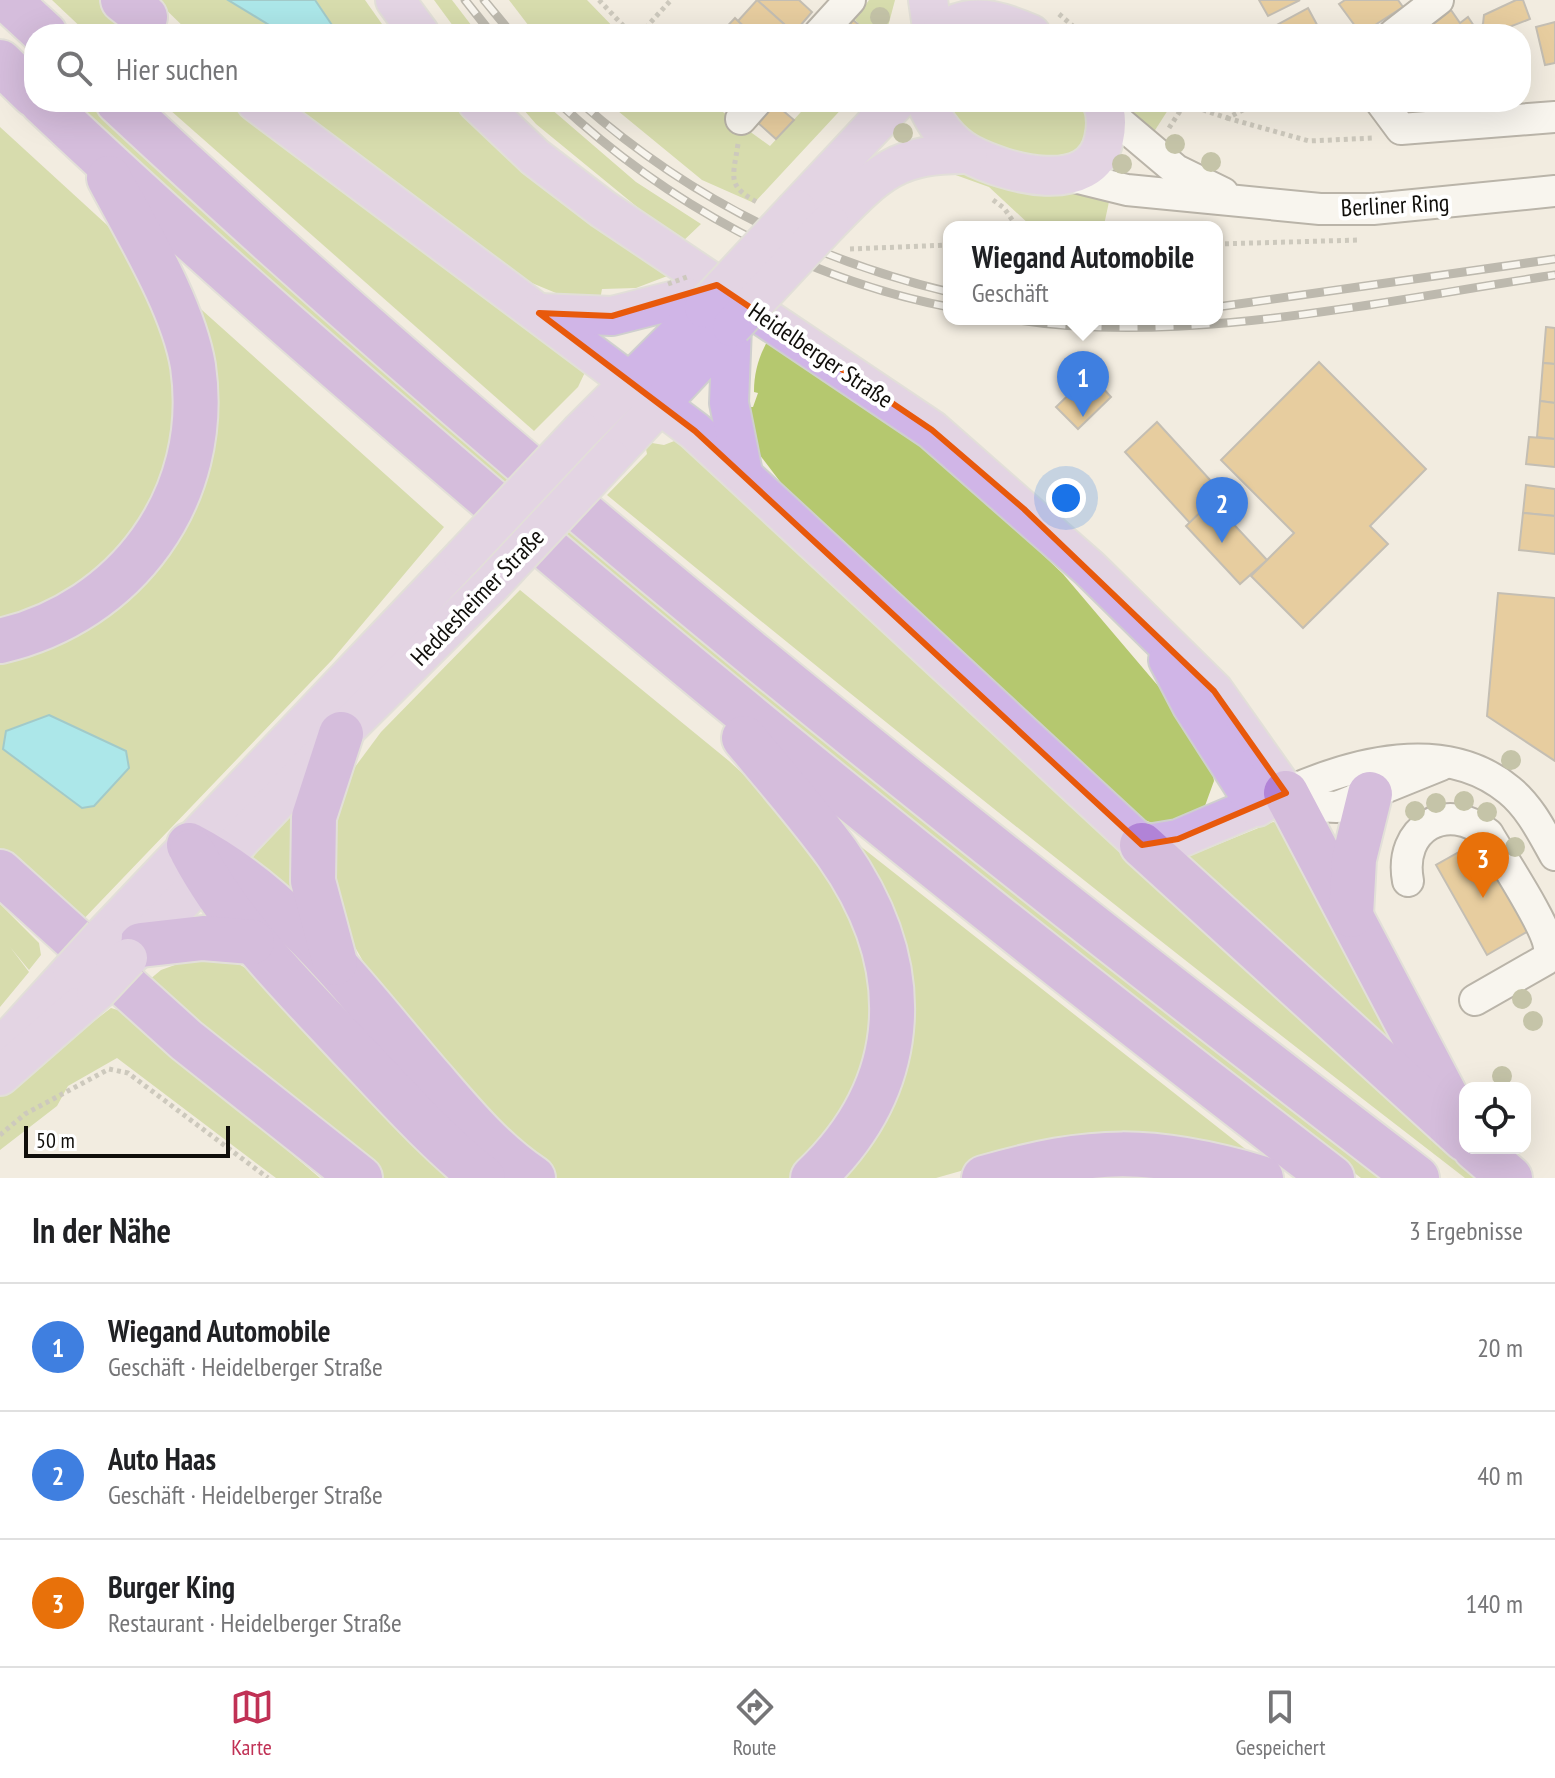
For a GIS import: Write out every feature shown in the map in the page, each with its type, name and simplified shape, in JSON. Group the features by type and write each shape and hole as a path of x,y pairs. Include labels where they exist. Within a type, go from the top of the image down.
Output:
{"highway":[{"path":"8,0 34,24"},
{"path":"0,62 24,85"},
{"path":"52,112 387,411 688,667 889,833 1332,1178"},
{"path":"129,112 421,373 737,641 1173,991 1417,1178"},
{"path":"0,641 39,632 90,604 130,571 158,532 180,488 193,440 196,400 192,363 166,289 97,155"},
{"path":"688,667 836,852 855,882 883,941 893,1024 885,1068 863,1120 848,1143 813,1178"},
{"path":"336,965 313,881 314,817 341,734"},
{"path":"1351,917 1354,859 1370,794"},
{"path":"1271,800 1351,917 1414,1043 1459,1121"},
{"path":"1142,845 1459,1134"},
{"path":"204,861 252,942 436,1138 483,1178"},
{"path":"204,861 254,884 336,965 487,1142 533,1178"},
{"path":"0,872 186,1040 360,1178"},
{"path":"124,946 203,938 252,942"},
{"path":"984,1178 1043,1162 1141,1152 1202,1161 1261,1178"},
{"path":"1482,1154 1510,1178"},
{"path":"1036,1178 1086,1156"}],"main road":[{"path":"395,0 413,24"},
{"path":"928,0 932,24"},
{"path":"958,24 1013,16"},
{"path":"269,112 632,383 743,473 1142,845 1178,839 1271,800"},
{"name":"Heidelberger Straße","path":"488,112 535,157 603,209 932,430 1150,626 1214,691 1271,800"},
{"name":"Heddesheimer Straße","path":"0,1049 124,946 204,861 463,557 581,431 812,216 889,112"},
{"path":"932,112 942,131 968,154 1014,171 1066,175 1083,168 1098,155 1106,134 1104,112"},
{"name":"Heddesheimer Straße","path":"204,861 341,734 492,584 661,406 708,311 730,280 812,216 889,168 928,155 968,154"},
{"path":"539,313 612,316 708,311 743,473"},
{"name":"Heddesheimer Straße","path":"0,1076 84,981"}],"street":[{"path":"828,24 850,0"},
{"path":"1407,24 1438,0"},
{"name":"Berliner Ring","path":"1110,112 1176,170 1235,198"},
{"path":"1388,112 1401,129 1555,117"},
{"name":"Berliner Ring","path":"1066,175 1127,190 1194,198 1235,198 1320,209 1373,209 1555,191"},
{"path":"1271,800 1324,776 1374,762 1404,760 1445,763 1486,775 1506,787 1531,814 1555,855"},
{"path":"1271,800 1337,807 1445,763"},
{"path":"1408,881 1409,847 1418,833 1445,819 1461,819 1476,824 1488,834 1549,944 1550,952 1545,960 1475,1000"}],"path":[{"path":"599,0 622,24"},
{"path":"649,24 671,0"},
{"path":"1013,16 1044,24"},
{"path":"1209,112 1309,141 1362,141 1401,129"},
{"path":"1227,118 1239,112"},
{"path":"862,249 943,245"},
{"path":"0,1135 25,1114 109,1069 128,1073 268,1178"}],"highlighted area":[{"path":"717,285 932,430 1024,509 1214,691 1286,793 1178,839 1142,845 695,431 539,313 612,316"}],"green space":[{"path":"52,0 104,0 133,24 77,24"},
{"path":"156,0 365,0 382,24 181,24"},
{"path":"434,0 452,0 470,24 452,24"},
{"path":"509,0 587,0 610,24 527,24"},
{"path":"869,0 895,0 889,24 859,24 855,20"},
{"path":"81,112 102,112 216,217 1388,1178 1361,1178 1108,983 702,656 208,228"},
{"path":"172,112 245,112 587,368 578,387 534,431"},
{"path":"294,112 460,112 556,193 670,275 636,288 602,289 600,300 556,293 515,276"},
{"path":"526,112 555,112 636,182 701,224 681,243 536,124"},
{"path":"619,112 723,112 770,146 801,112 839,112 754,203 702,180"},
{"path":"948,112 1086,112 1091,132 1073,158 1057,162 987,149"},
{"path":"1127,112 1167,112 1150,138"},
{"path":"0,127 107,225 144,272 180,377 171,469 110,572 0,631"},
{"path":"942,166 1110,197 1105,221 1026,221 989,187 950,173"},
{"path":"193,302 444,527 332,660 76,927 0,856 0,657 180,519"},
{"path":"771,335 954,470 1063,574 1159,687 1200,742 1211,764 1214,781 1202,814 1155,824 1137,817 794,500 753,446 743,407 753,407 758,393 754,392 756,369"},
{"path":"682,438 1459,1150 1459,1154 1489,1178 1465,1178 1356,1094 1033,840 607,495 647,454 646,449 652,443 664,445"},
{"path":"520,590 729,761 776,804 817,849 867,944 875,1050 818,1155 790,1178 556,1178 528,1160 368,970 347,933 334,889 334,825 355,767 381,732"},
{"path":"304,796 308,913 248,863"},
{"path":"1273,822 1283,824 1415,1075 1182,859"},
{"path":"836,827 1267,1166 1035,1150 936,1178 833,1178 892,1088"},
{"path":"0,904 39,943 41,955 29,970 10,947 29,972 0,1007"},
{"path":"197,957 234,961 255,974 461,1178 381,1178 143,985 161,970"},
{"path":"111,1008 124,1012 320,1178 276,1178 117,1058 68,1086 57,1106 0,1150 0,1093"}],"water":[{"path":"228,0 315,0 331,24 268,24"},
{"path":"49,715 126,751 129,768 94,806 82,808 3,749 6,731"}],"building":[{"path":"757,0 799,0 812,12 802,24 784,24"},
{"path":"757,0 784,24 741,24 738,21"},
{"path":"1259,0 1300,0 1268,16"},
{"path":"1345,0 1398,0 1403,7 1377,24 1354,24 1339,4"},
{"path":"1516,0 1523,0 1530,19 1517,24 1483,24 1484,15"},
{"path":"1308,8 1317,24 1278,24"},
{"path":"1451,10 1460,23 1468,17 1473,24 1433,24"},
{"path":"1555,22 1555,63 1545,65 1536,27"},
{"path":"766,112 785,112 794,120 776,139 757,122"},
{"path":"1546,327 1555,328 1555,364 1543,363"},
{"path":"1319,362 1426,469 1370,526 1388,544 1303,628 1251,576 1294,533 1221,460"},
{"path":"1543,363 1555,364 1555,403 1540,401"},
{"path":"1090,374 1111,397 1078,429 1056,407"},
{"path":"1540,401 1555,403 1555,439 1537,437"},
{"path":"1157,422 1222,493 1190,523 1125,452"},
{"path":"1529,437 1555,439 1555,467 1526,464"},
{"path":"1526,485 1555,489 1555,516 1523,513"},
{"path":"1212,501 1267,560 1240,584 1186,526"},
{"path":"1523,513 1555,516 1555,554 1519,550"},
{"path":"1498,593 1555,598 1555,761 1487,716"},
{"path":"1482,839 1532,929 1487,955 1436,865"}],"railway":[{"path":"465,0 484,24"},
{"path":"484,0 504,24"},
{"path":"569,112 644,173 739,232 842,277 943,306"},
{"path":"592,112 663,167 752,220 848,262 943,290"},
{"path":"1223,306 1555,259"},
{"path":"1223,323 1284,317 1555,275"},
{"path":"1068,325 1191,325"}],"place":[{"name":"Wiegand Automobile","path":"1083,417"},
{"name":"Auto Haas","path":"1222,543"},
{"name":"Burger King","path":"1483,898"}]}
